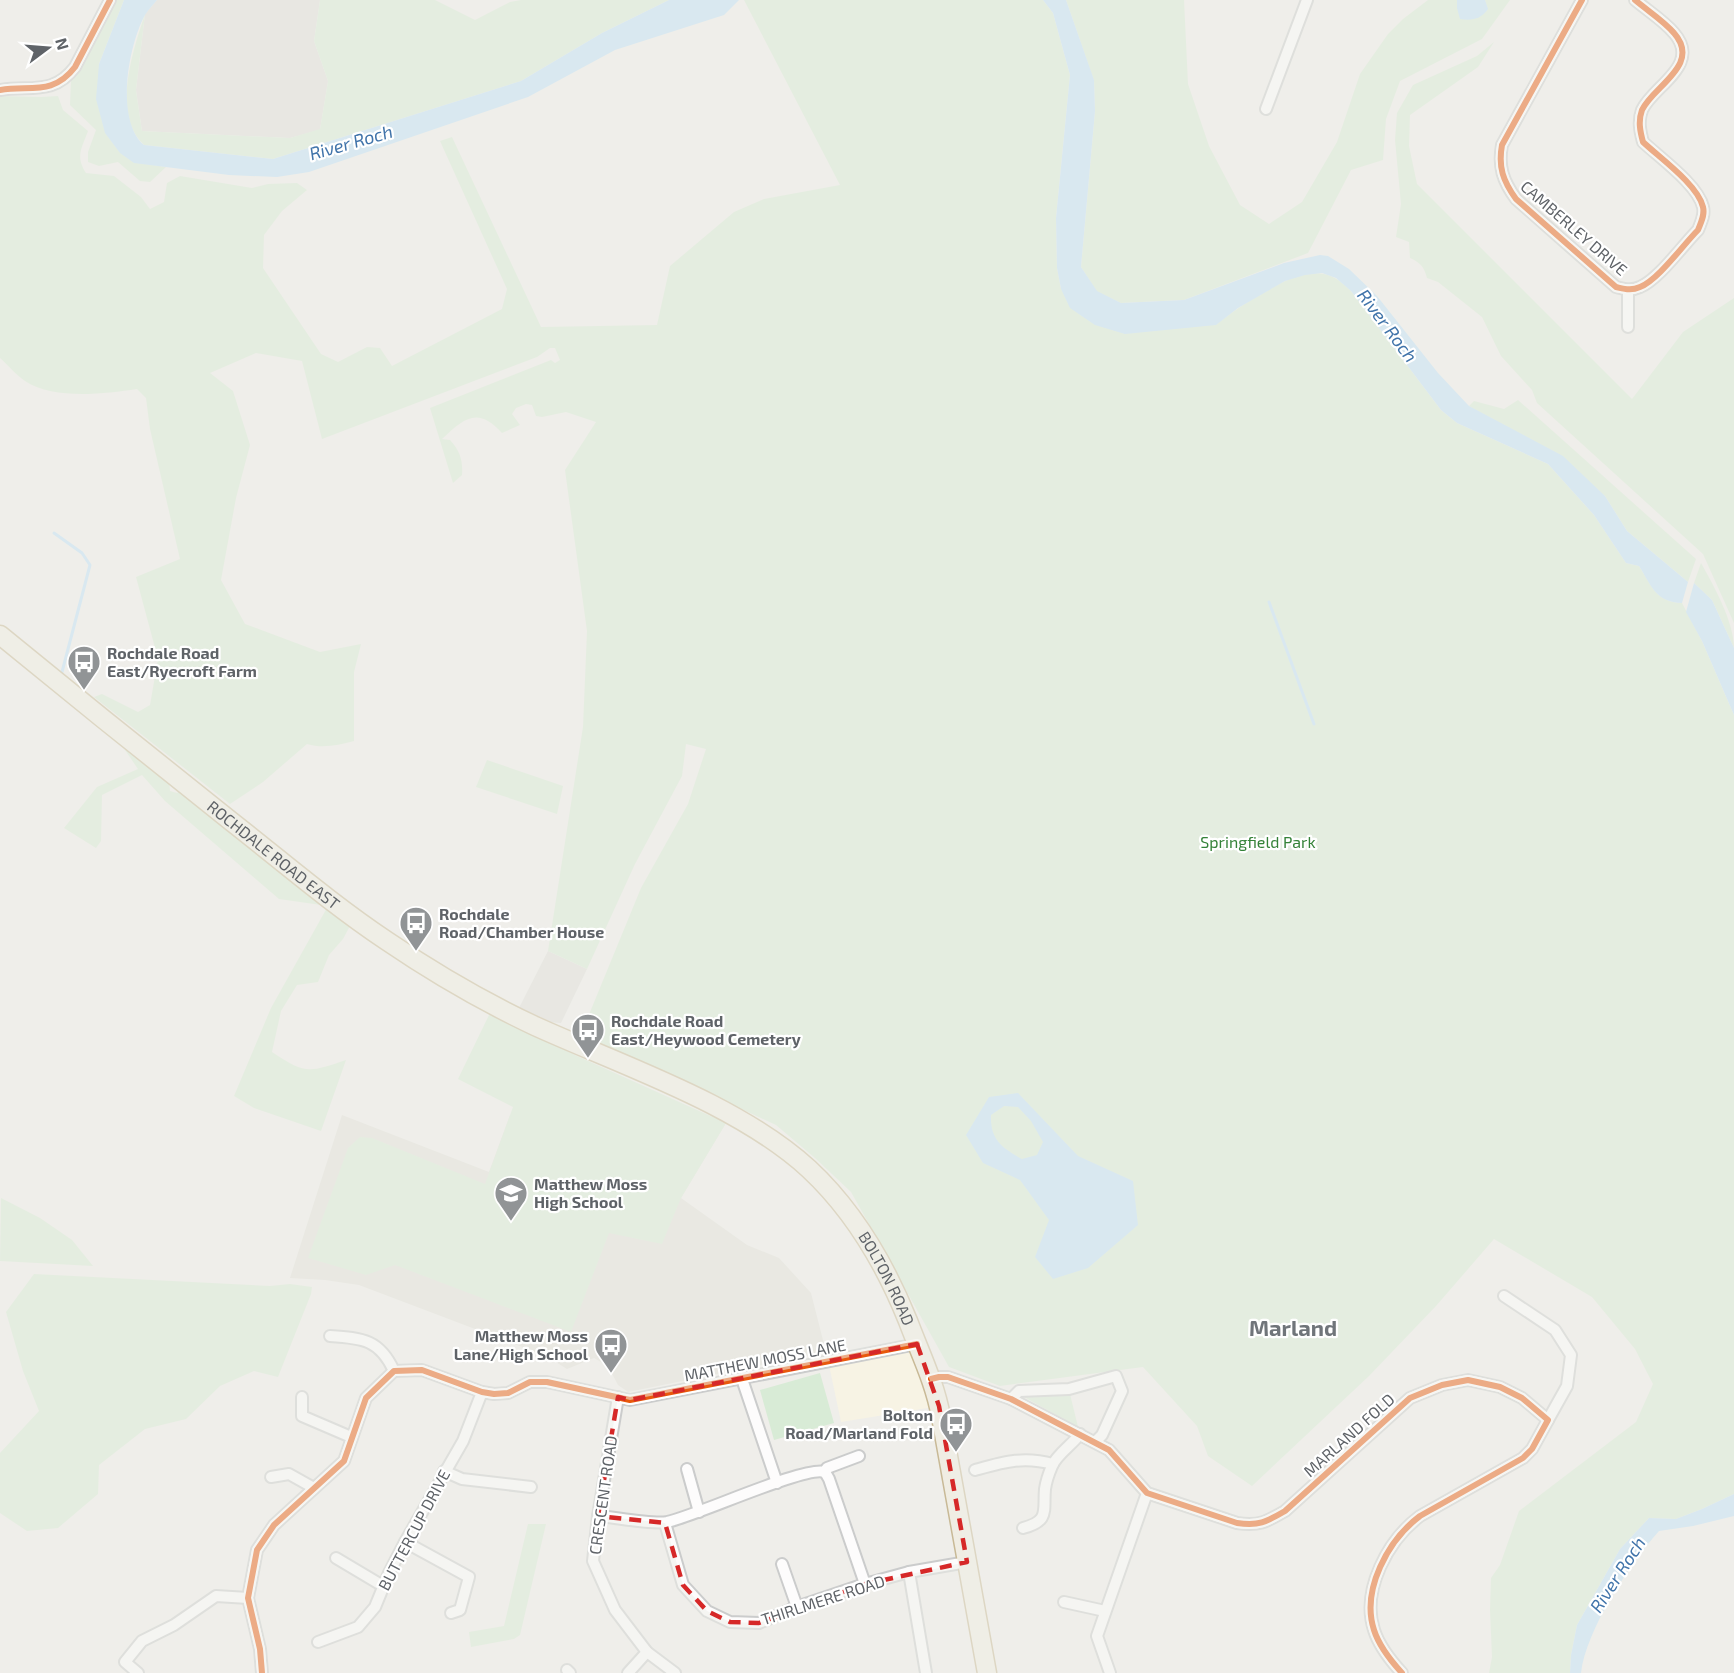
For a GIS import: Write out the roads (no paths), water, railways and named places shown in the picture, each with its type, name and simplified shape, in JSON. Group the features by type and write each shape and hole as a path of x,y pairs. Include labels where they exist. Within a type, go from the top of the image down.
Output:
{"highway":[{"name":"ROCHDALE ROAD EAST","path":"0,635 315,889 379,935 498,1008 569,1040"},
{"name":"BOLTON ROAD","path":"569,1040 659,1080 734,1117 777,1143 807,1167 859,1226 898,1298 931,1379 939,1407 987,1673"}],"street":[{"path":"0,90 47,87 67,76 75,67 110,0"},
{"path":"1266,109 1307,0"},
{"name":"CAMBERLEY DRIVE","path":"1582,0 1502,145 1501,172 1516,199 1616,287 1628,290 1650,282 1698,230 1704,210 1694,190 1643,142 1640,132 1643,108 1677,70 1682,53 1675,33 1635,0"},
{"path":"1628,290 1628,328"},
{"path":"1402,1673 1380,1643 1371,1620 1370,1607 1377,1575 1392,1547 1409,1524 1420,1516 1523,1458 1532,1449 1567,1386 1571,1355 1555,1330 1504,1296"},
{"path":"330,1336 350,1337 378,1346 388,1358 394,1371"},
{"name":"MATTHEW MOSS LANE","path":"482,1392 508,1393 530,1383 547,1382 630,1400 917,1344"},
{"path":"262,1673 260,1649 248,1598 257,1550 274,1525 344,1461 366,1398 394,1371 422,1370 482,1392"},
{"path":"1011,1399 1019,1391 1069,1389 1116,1376 1122,1391 1102,1436 1095,1442"},
{"path":"931,1379 948,1377 1011,1399 1080,1434 1109,1450 1147,1493 1096,1636 1110,1673"},
{"path":"742,1379 777,1483"},
{"name":"MARLAND FOLD","path":"1147,1493 1237,1523 1251,1525 1263,1523 1285,1510 1410,1398 1454,1382 1468,1380 1500,1387 1522,1398 1548,1420"},
{"name":"BUTTERCUP DRIVE","path":"318,1642 357,1627 375,1606 405,1542 463,1441 482,1392"},
{"path":"302,1397 302,1416 351,1437"},
{"name":"CRESCENT ROAD","path":"618,1397 598,1516 593,1561 615,1610 647,1652 675,1673"},
{"path":"1030,1528 1042,1518 1046,1507 1045,1488 1053,1464 1080,1434"},
{"path":"825,1472 827,1468 859,1456"},
{"path":"975,1470 1020,1459 1053,1464"},
{"path":"687,1469 699,1512"},
{"path":"444,1471 462,1479 531,1487"},
{"path":"598,1516 665,1523 777,1483 816,1471 825,1472"},
{"path":"825,1472 865,1584"},
{"path":"271,1477 289,1474 314,1488"},
{"name":"THIRLMERE ROAD","path":"665,1523 683,1585 707,1611 730,1622 759,1623 797,1607 865,1584 909,1572 967,1562"},
{"path":"405,1542 469,1577 460,1610 451,1612"},
{"path":"336,1558 383,1586"},
{"path":"782,1564 797,1607"},
{"path":"909,1572 926,1673"},
{"path":"138,1673 125,1662 142,1641 174,1625 216,1596 248,1598"},
{"path":"1064,1602 1105,1611"},
{"path":"628,1673 647,1652"}],"water":[{"name":"River Roch","path":"124,0 157,0 145,15 139,28 127,82 130,118 135,134 144,145 273,159 521,81 602,33 669,0 739,0 724,15 615,50 528,97 309,172 277,177 229,175 134,163 120,153 105,133 96,99 99,64"},
{"name":"River Roch","path":"1043,0 1066,0 1094,80 1095,111 1081,267 1097,291 1121,303 1184,300 1284,263 1320,255 1328,256 1349,269 1377,296 1438,373 1469,406 1563,456 1605,496 1627,531 1688,582 1682,603 1666,600 1660,596 1651,587 1639,566 1626,563 1594,515 1548,464 1457,423 1441,410 1351,291 1336,278 1322,273 1285,281 1238,308 1216,325 1125,334 1095,325 1070,308 1061,289 1057,268 1056,218 1070,75 1053,13"},
{"path":"1457,0 1485,0 1488,9 1476,18 1460,19"},
{"path":"1694,583 1712,600 1734,648 1734,715 1702,641 1686,612"},
{"path":"1018,1093 1078,1156 1133,1181 1138,1225 1088,1268 1053,1279 1035,1257 1049,1220 1020,1180 983,1163 966,1135 989,1097","holes":["1004,1106 1018,1107 1031,1121 1043,1142 1037,1155 1022,1159 1003,1147 995,1137 991,1124 991,1115"]},
{"name":"River Roch","path":"1734,1494 1734,1516 1659,1531 1635,1561 1600,1618 1591,1637 1581,1673 1570,1673 1577,1625 1620,1549 1649,1518 1676,1519"}],"waterway":[{"path":"54,533 82,553 90,565 62,672"},
{"path":"1269,602 1314,724"}],"place":[{"name":"Rochdale Road East/Ryecroft Farm","path":"84,691"},
{"name":"Rochdale Road/Chamber House","path":"416,952"},
{"name":"Rochdale Road East/Heywood Cemetery","path":"588,1059"},
{"name":"Matthew Moss High School","path":"511,1222"},
{"name":"Matthew Moss Lane/High School","path":"611,1374"},
{"name":"Bolton Road/Marland Fold","path":"956,1453"}],"district":[{"name":"Marland","path":"1293,1328"}],"park label":[{"name":"Springfield Park","path":"1258,842"}]}
